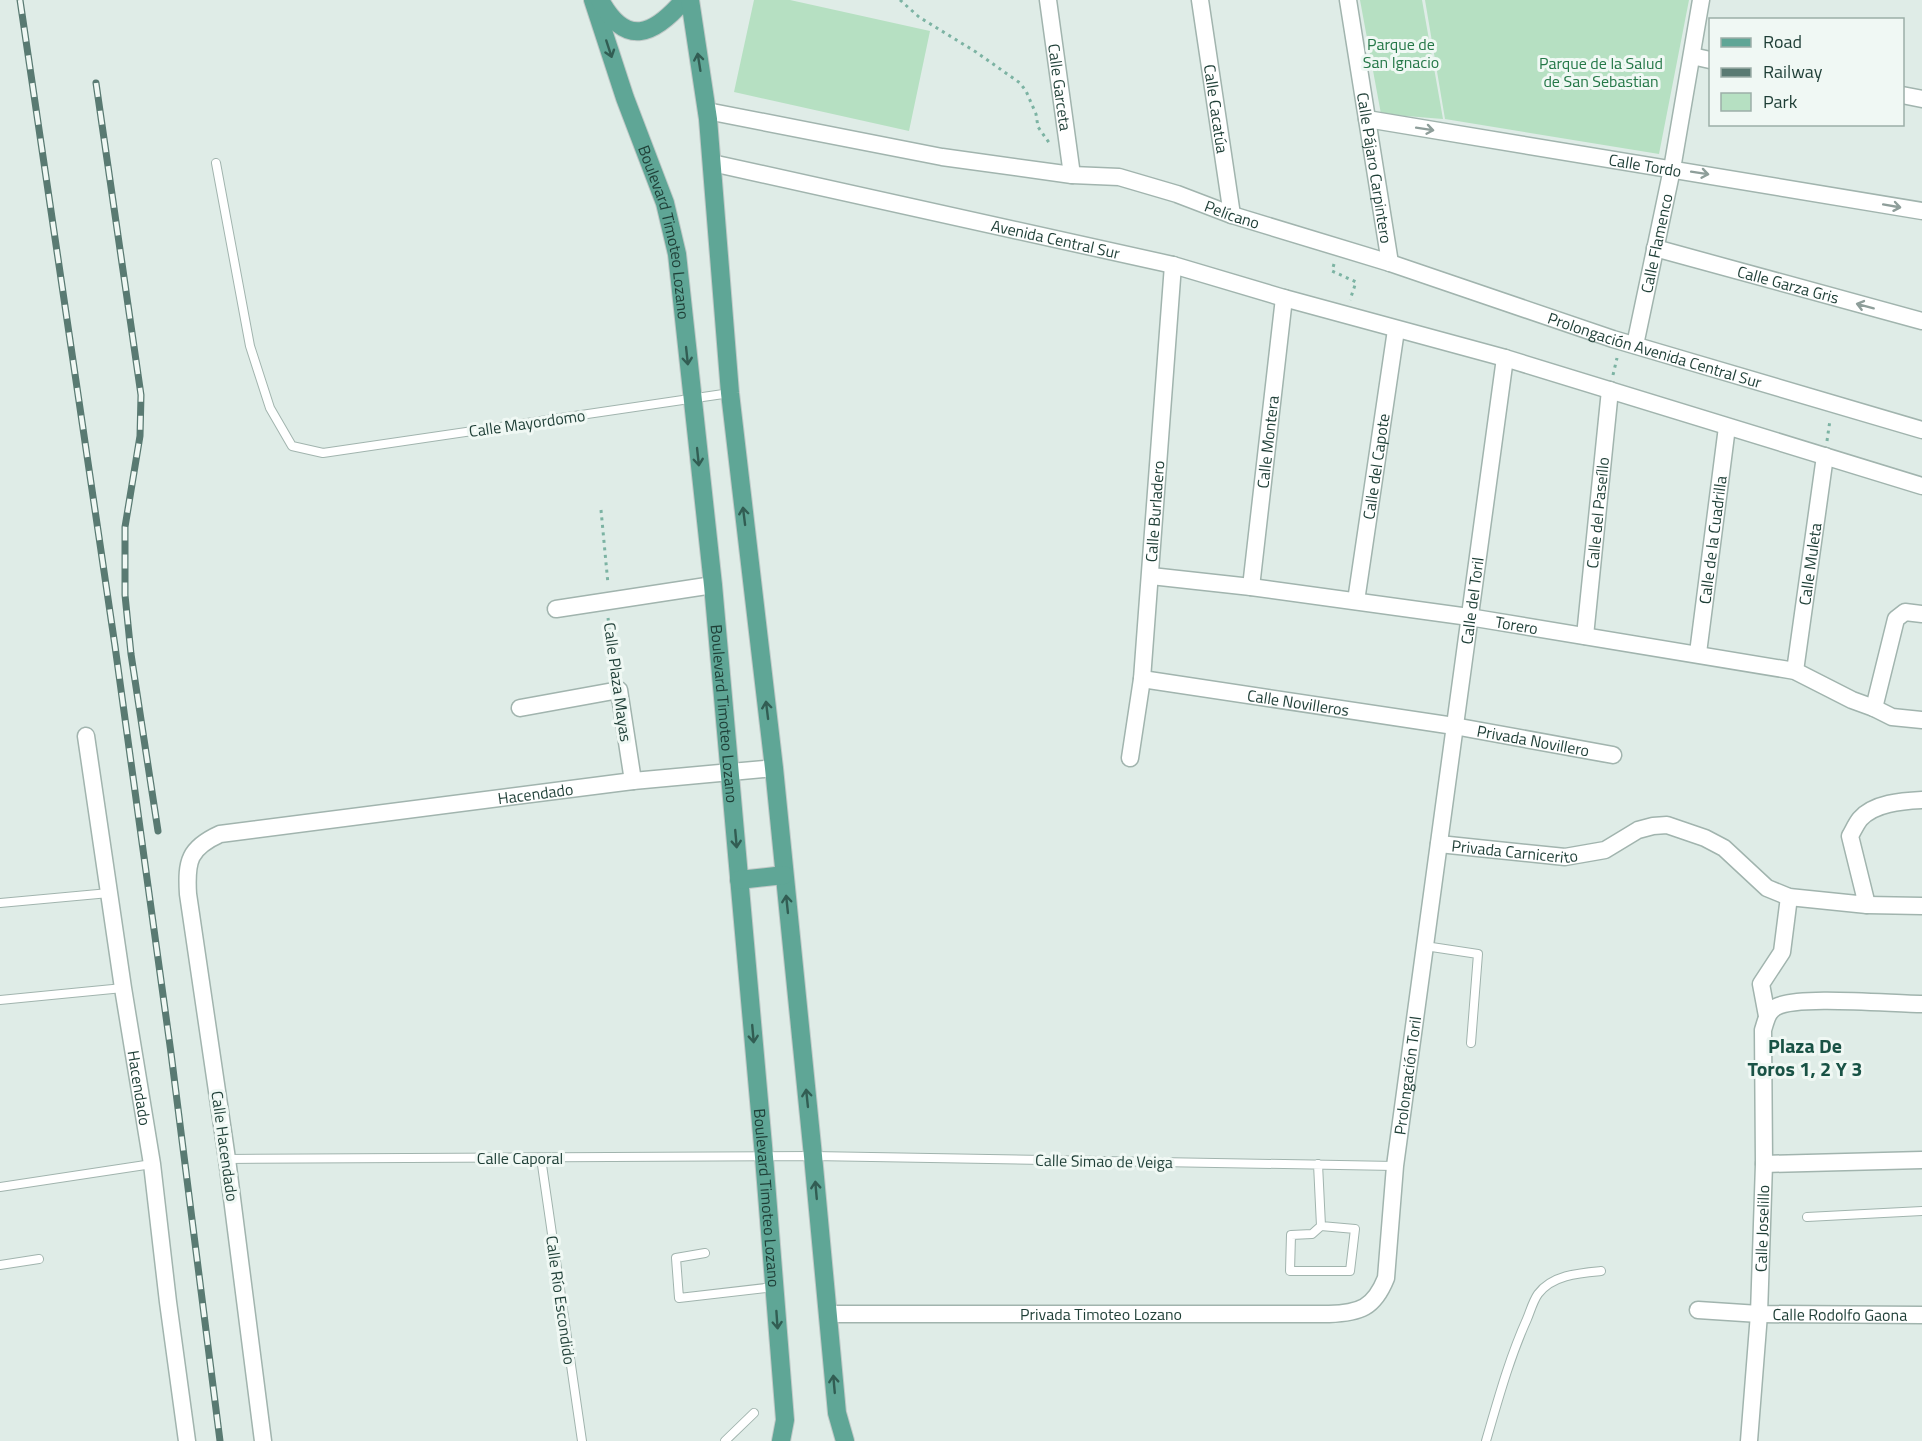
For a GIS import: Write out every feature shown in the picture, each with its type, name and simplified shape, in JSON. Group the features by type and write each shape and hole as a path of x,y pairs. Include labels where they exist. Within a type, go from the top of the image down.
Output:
{"main road":[{"name":"Boulevard Timoteo Lozano","path":"593,0 625,98 664,203 677,254 712,585 764,1157 785,1420 781,1441"},
{"path":"600,0 615,22 630,31 649,30 667,20 684,0"},
{"path":"690,0 707,115 730,393 774,768 837,1413 845,1441"},
{"path":"739,880 784,875"}],"street":[{"name":"Calle Garceta","path":"1048,0 1072,175"},
{"name":"Calle Cacatúa","path":"1200,0 1232,215"},
{"name":"Calle Pájaro Carpintero","path":"1348,0 1390,263"},
{"name":"Calle Flamenco","path":"1635,345 1672,169 1701,0"},
{"path":"1692,56 1709,60"},
{"path":"1904,95 1922,99"},
{"name":"Pelícano","path":"707,115 942,158 1072,175 1119,177 1177,194 1232,215 1390,263"},
{"name":"Calle Tordo","path":"1367,119 1922,211"},
{"name":"Avenida Central Sur","path":"712,164 1173,265 1396,330"},
{"name":"Calle Garza Gris","path":"1655,248 1922,321"},
{"name":"Prolongación Avenida Central Sur","path":"1390,263 1635,345 1922,430"},
{"name":"Calle Burladero","path":"1130,758 1142,679 1151,576 1173,265"},
{"name":"Calle Montera","path":"1251,587 1284,298"},
{"path":"1396,330 1505,358 1922,486"},
{"name":"Calle del Capote","path":"1356,601 1396,330"},
{"name":"Calle del Toril","path":"1439,844 1505,358"},
{"name":"Calle del Paseíllo","path":"1585,636 1610,390"},
{"name":"Calle de la Cuadrilla","path":"1698,653 1727,427"},
{"name":"Calle Muleta","path":"1796,671 1825,456"},
{"name":"Torero","path":"1151,576 1251,587 1469,617 1796,671 1852,700 1892,717 1922,720"},
{"path":"556,609 712,585"},
{"path":"1874,708 1893,626 1896,619 1913,613"},
{"name":"Calle Novilleros","path":"1142,679 1454,726"},
{"path":"520,708 619,690"},
{"name":"Calle Plaza Mayas","path":"619,690 633,781"},
{"name":"Privada Novillero","path":"1454,726 1613,755"},
{"name":"Hacendado","path":"86,736 123,988 152,1164 187,1441"},
{"name":"Hacendado","path":"193,852 204,841 220,834 633,781 774,768"},
{"path":"1867,905 1850,836 1860,819 1877,808 1904,801 1922,800"},
{"name":"Privada Carnicerito","path":"1439,844 1564,856 1591,854 1605,850 1638,830 1667,825 1705,838 1724,849 1767,888 1789,897"},
{"name":"Prolongación Toril","path":"1372,1303 1380,1293 1386,1278 1395,1166 1439,844"},
{"name":"Calle Hacendado","path":"193,852 187,874 188,894 227,1159 263,1441"},
{"path":"1789,897 1867,905 1922,906"},
{"name":"Calle Joselillo","path":"1749,1441 1759,1314 1764,1164 1763,1030 1767,1016 1761,984 1782,951 1789,897"},
{"path":"1767,1016 1777,1006 1800,1001 1922,1004"},
{"path":"1764,1164 1922,1160"},
{"name":"Privada Timoteo Lozano","path":"828,1314 1329,1314 1347,1313 1372,1303"},
{"name":"Calle Rodolfo Gaona","path":"1698,1310 1759,1314 1922,1315"}],"lane":[{"name":"Calle Mayordomo","path":"216,163 250,346 270,408 292,446 323,453 730,393"},
{"path":"0,903 109,893"},
{"path":"1425,946 1478,954 1471,1043"},
{"path":"0,1000 123,988"},
{"name":"Calle Caporal","path":"227,1159 813,1156"},
{"name":"Calle Simao de Veiga","path":"813,1156 1395,1166"},
{"name":"Calle Río Escondido","path":"542,1158 582,1441"},
{"path":"0,1187 152,1164"},
{"path":"1318,1164 1321,1226"},
{"path":"1807,1217 1922,1211"},
{"path":"1321,1226 1355,1229 1350,1271 1290,1270 1291,1234 1312,1234 1321,1226"},
{"path":"705,1253 676,1258 679,1298 774,1287"},
{"path":"0,1265 39,1259"},
{"path":"1486,1441 1512,1351 1538,1294 1563,1277 1601,1271"},
{"path":"725,1441 754,1413"}],"path":[{"path":"900,0 919,17 976,52 1020,83 1031,101 1038,127 1051,146"},
{"path":"1337,247 1332,271 1356,282 1350,300"},
{"path":"1825,456 1832,404"},
{"name":"Calle Plaza Mayas","path":"601,510 610,640 619,690"}],"green space":[{"path":"754,0 790,0 930,31 909,131 734,92"},
{"name":"Parque de San Ignacio","path":"1360,0 1422,0 1443,119 1381,114"},
{"name":"Parque de la Salud de San Sebastian","path":"1425,0 1689,0 1659,154 1445,119"}],"railway":[{"path":"20,0 115,646 171,1053 220,1441"},
{"path":"96,83 141,395 140,436 125,527 125,595 131,654 158,831"}],"district":[{"name":"Plaza De Toros 1, 2 Y 3","path":"1805,1056"}]}
